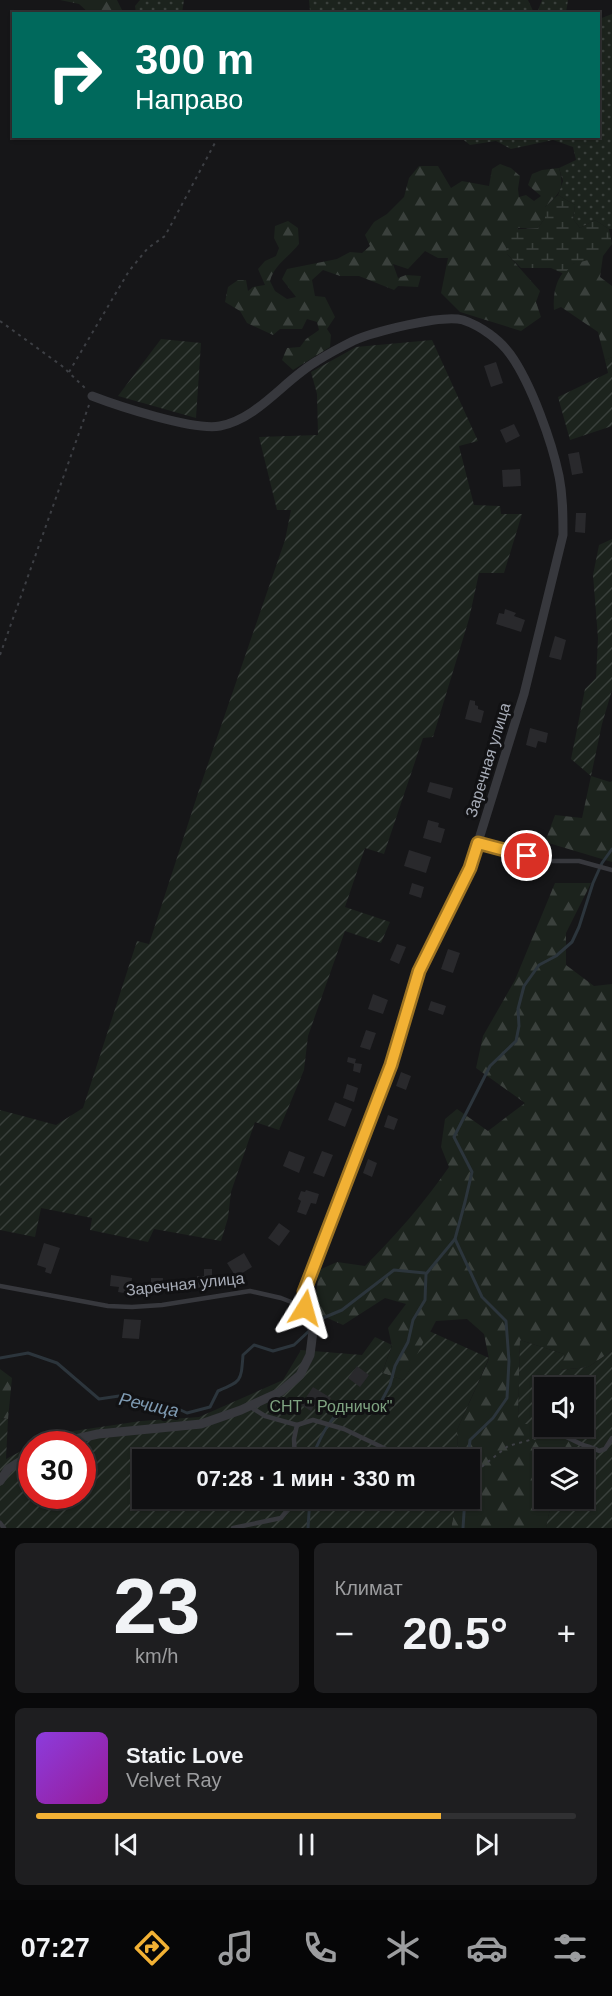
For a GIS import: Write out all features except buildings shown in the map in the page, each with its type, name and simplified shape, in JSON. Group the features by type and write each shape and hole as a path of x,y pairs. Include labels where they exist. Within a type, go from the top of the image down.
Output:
{"street":[{"name":"Заречная улица","path":"92,396 186,424 219,426 245,416 269,399 292,377 354,340 435,319 462,320 488,333 510,354 525,381 545,428 556,466 563,510 563,535 524,694 470,868 419,971 391,1065 304,1292 305,1308"},
{"path":"96,1434 201,1424 280,1392 300,1375 310,1355 313,1331 305,1308"},
{"path":"0,1481 8,1469 18,1463"}],"lane":[{"path":"478,843 540,861 579,861 609,869"},
{"name":"Заречная улица","path":"0,1286 108,1306 162,1305 250,1292 281,1298 305,1308"},
{"path":"249,1406 265,1416 297,1425 313,1420 344,1429 386,1449"},
{"path":"295,1449 297,1425"},
{"path":"570,1437 599,1451 605,1449 612,1438"},
{"path":"233,1528 281,1518 288,1509"},
{"path":"0,1523 4,1528"}],"path":[{"path":"69,373 129,271 148,248 165,236 216,141"},
{"path":"0,321 69,373 92,396 0,655"},
{"path":"480,1468 508,1446 540,1437"}],"green space":[{"path":"60,0 117,0 123,12 88,12 79,4"},
{"path":"140,0 184,0 182,12 136,12 135,6"},
{"path":"309,0 528,0 534,12 319,12 310,11"},
{"path":"542,0 568,0 566,12 537,12"},
{"path":"612,14 612,229 595,220 580,228 573,219 575,205 558,195 563,181 559,168 576,160 573,147 553,140 511,149 496,141 470,145 461,138 600,138 600,19"},
{"path":"500,164 511,168 520,176 519,197 526,195 534,201 541,196 528,185 532,174 559,168 561,175 560,190 545,207 545,218 538,228 518,228 507,254 540,291 536,302 541,317 521,331 460,312 441,293 448,258 438,258 425,251 408,269 393,264 398,278 406,275 421,276 418,287 398,286 394,290 359,276 340,276 323,270 312,280 315,296 325,297 335,317 327,329 331,335 330,347 293,370 282,360 287,348 300,347 306,339 319,330 317,322 307,319 302,329 280,329 273,335 247,323 240,311 225,302 228,287 238,280 246,280 248,291 253,287 265,285 258,269 265,261 276,256 279,248 274,238 275,226 288,221 298,228 299,244 278,266 270,281 275,291 287,299 296,297 282,279 287,269 337,259 350,252 362,253 370,246 365,235 374,222 387,214 404,197 409,178 419,166 438,166 451,188 462,181 489,186 492,169"},
{"path":"558,195 575,205 573,219 580,228 595,220 609,229 612,244 603,256 573,264 564,274 551,268 521,268 507,254 504,230 538,228 545,218 545,207"},
{"path":"595,256 603,256 600,277 612,286 612,357 605,360 598,332 561,307 554,310 555,291 562,274 573,264"},
{"path":"161,339 201,343 196,418 118,396"},
{"path":"432,340 478,441 459,446 474,505 500,506 501,514 522,514 504,573 479,573 469,619 433,737 423,738 384,854 365,848 345,907 390,922 381,943 345,931 308,1036 304,1070 279,1130 255,1122 231,1192 228,1218 221,1241 154,1229 148,1242 90,1230 92,1218 41,1208 35,1237 0,1230 0,1110 56,1125 83,1108 137,941 149,944 285,540 291,510 277,510 259,437 318,435 317,394 311,372 356,347"},
{"path":"612,357 612,426 570,440 558,397 608,373 605,360"},
{"path":"612,539 612,690 591,776 571,759 585,689 596,678 598,638 593,575 599,545"},
{"path":"591,776 612,781 612,862 545,842 555,815 582,818"},
{"path":"555,883 591,883 566,933 566,965 594,986 612,984 612,1351 588,1367 560,1370 564,1354 520,1340 518,1424 534,1424 534,1437 580,1437 576,1449 534,1449 534,1509 550,1509 546,1528 451,1528 455,1509 480,1509 480,1449 458,1449 457,1430 489,1359 484,1334 467,1319 436,1321 404,1380 382,1373 392,1346 388,1328 406,1304 385,1298 343,1325 314,1312 319,1270 337,1262 365,1266 388,1243 449,1167 441,1147 445,1119 457,1109 488,1131 525,1103 476,1068 483,1036 515,980"},
{"name":"СНТ \" Родничок\"","path":"429,1331 489,1358 457,1430 458,1449 132,1449 132,1509 455,1509 451,1528 0,1528 0,1418 8,1419 6,1459 18,1453 18,1509 96,1509 96,1431 73,1431 141,1421 199,1417 283,1380 301,1350 362,1355 375,1337 392,1345 382,1373 404,1380"},
{"path":"520,1340 564,1354 561,1370 588,1367 612,1351 612,1528 546,1528 550,1509 594,1509 594,1449 576,1449 580,1437 594,1437 594,1377 534,1377 534,1424 518,1424"},
{"path":"0,1369 12,1378 8,1419 0,1418"}],"waterway":[{"name":"Речица","path":"316,1449 326,1428 338,1413 353,1405 381,1402 390,1385 395,1366 408,1342 413,1320 425,1300 426,1274 455,1239 465,1202 472,1172 454,1137 490,1066 516,1041 519,1026 518,1009 524,986 539,965 556,956 572,942 593,883 602,863 612,849"},
{"path":"455,1239 482,1297 506,1321 509,1361 507,1398 493,1418 470,1440 469,1449"},
{"name":"Речица","path":"0,1358 28,1353 57,1363 99,1399 119,1396 138,1407 174,1407 187,1413 210,1407 218,1391 239,1379 243,1355 254,1345 273,1351 294,1345 323,1318 342,1310 394,1270 425,1273"},
{"name":"Речица","path":"308,1528 309,1509"},
{"path":"463,1528 464,1509"}],"route":[{"path":"305,1308 304,1292 391,1065 419,971 470,868 478,843 527,856"}]}
